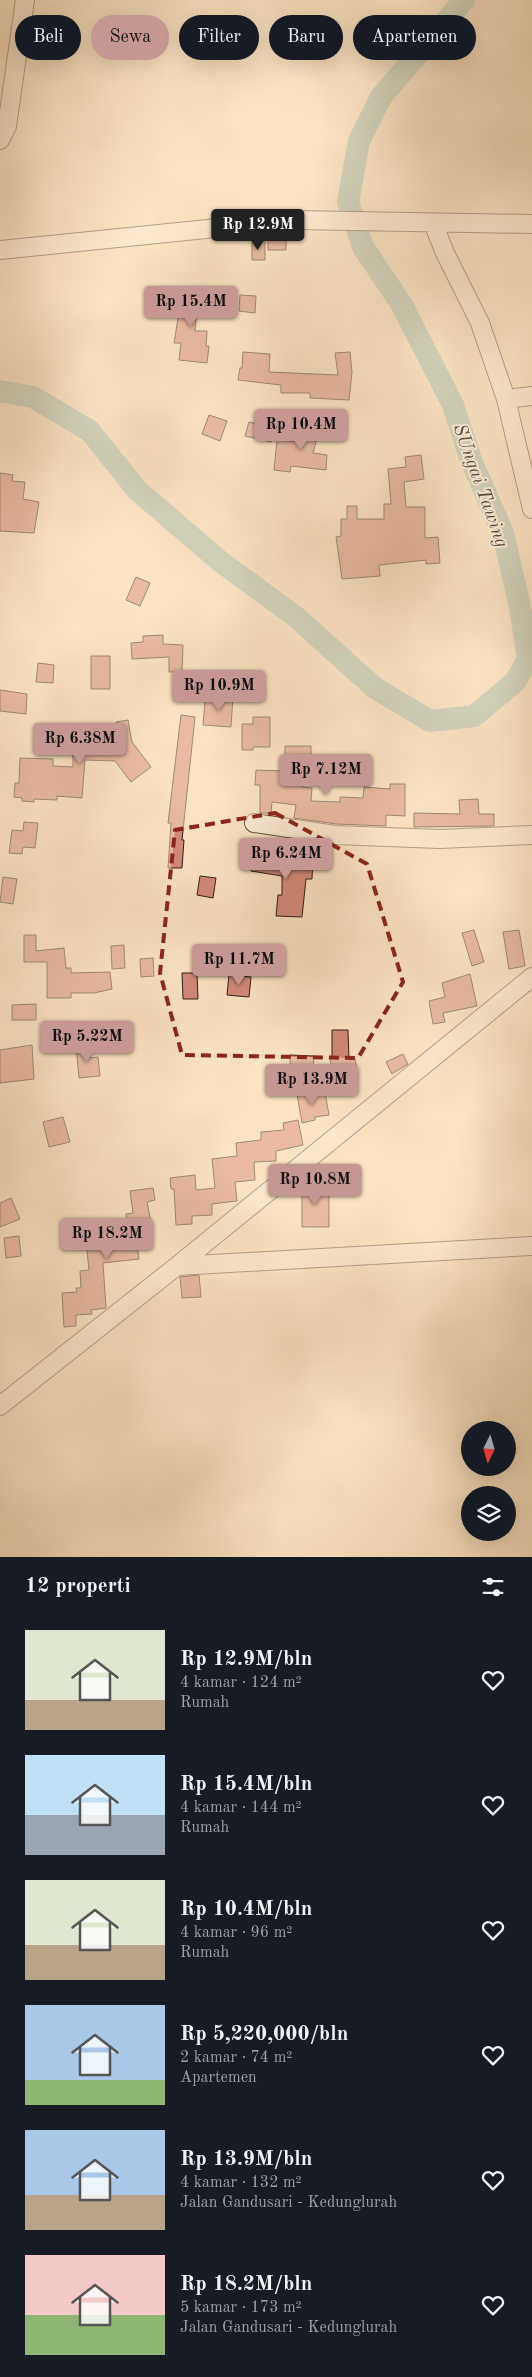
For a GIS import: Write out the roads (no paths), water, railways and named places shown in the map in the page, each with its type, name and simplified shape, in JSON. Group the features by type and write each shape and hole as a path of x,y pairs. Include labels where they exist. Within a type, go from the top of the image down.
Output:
{"street":[{"path":"0,140 7,126 25,0"},
{"path":"0,250 295,220 532,224"},
{"path":"433,223 445,253 480,323 506,399 532,509"},
{"path":"506,399 532,396"},
{"path":"254,824 335,835 439,839 532,835"},
{"path":"0,1406 177,1266 532,977"},
{"path":"177,1266 532,1246"}],"waterway":[{"name":"SUngai Tawing","path":"0,391 33,397 90,431 137,490 221,562 296,617 375,688 430,721 474,716 515,682 528,659 520,607 503,533 471,460 453,405 402,305 363,247 348,202 359,141 381,97 464,0"}]}
